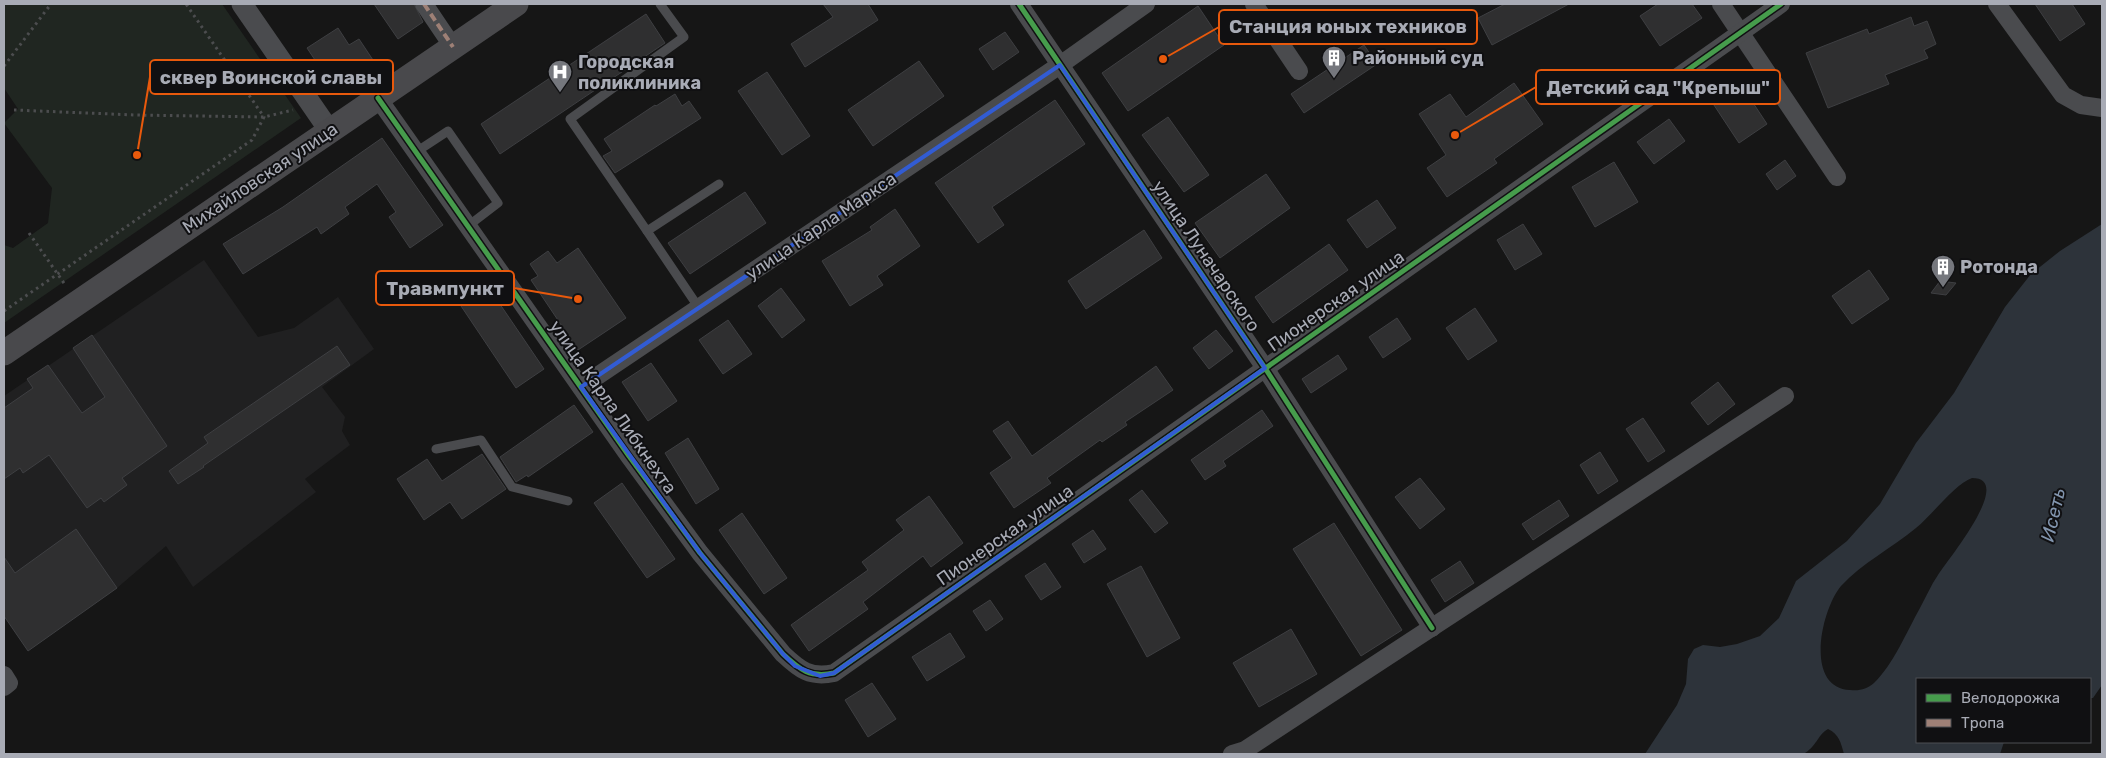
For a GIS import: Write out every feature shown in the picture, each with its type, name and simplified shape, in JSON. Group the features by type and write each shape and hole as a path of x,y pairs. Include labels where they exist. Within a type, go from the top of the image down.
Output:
{"main road":[{"name":"Михайловская улица","path":"4,353 516,4"}],"street":[{"path":"242,4 329,130"},
{"path":"424,4 453,47"},
{"name":"улица Луначарского","path":"1019,4 1265,368 1432,628"},
{"name":"улица Карла Маркса","path":"581,387 1060,65 1146,4"},
{"path":"1254,4 1298,71"},
{"path":"1721,4 1837,177"},
{"name":"Пионерская улица","path":"834,673 1781,4"},
{"path":"1997,4 2063,95 2081,106 2102,108"},
{"name":"улица Карла Либкнехта","path":"378,98 700,553 795,666 809,674 820,676 834,673"},
{"path":"1232,754 1245,750 1785,396"}],"lane":[{"path":"660,4 684,37 570,119 699,308"},
{"path":"416,152 448,131 498,203 468,226"},
{"path":"647,232 719,184"},
{"path":"436,449 481,440 512,487 568,501"}],"path":[{"path":"4,66 51,4"},
{"path":"186,4 264,117"},
{"path":"14,110 135,115 264,117 311,106"},
{"path":"4,311 252,140 264,117"},
{"path":"29,233 78,302"}],"highlighted area":[{"path":"1060,65 1265,368 834,673 820,676 795,666 783,654 700,553 581,387"}],"shaded area":[{"path":"4,4 222,4 301,118 4,323 4,245 13,248 48,223 52,188 4,123 18,109 4,88"},
{"path":"204,260 258,337 294,328 338,297 374,349 322,387 345,417 342,431 350,445 305,479 316,492 193,587 166,546 117,588 28,651 4,616 4,396"}],"water":[{"name":"Исеть","path":"2102,224 2102,685 2093,698 2091,698 2091,678 1916,678 1916,743 2004,743 2000,754 1844,754 1837,736 1828,729 1803,754 1645,754 1677,705 1686,684 1688,659 1694,649 1703,645 1720,647 1737,644 1760,636 1779,618 1796,581 1847,541 1880,504 1916,443 1954,393 2005,307 2031,274 2060,251","holes":["1972,478 1984,482 1986,491 1983,505 1974,522 1935,579 1899,647 1881,676 1874,683 1860,690 1850,690 1836,686 1826,676 1822,663 1821,646 1828,612 1841,586 1858,570 1916,528 1965,481"]}],"building":[{"path":"374,4 414,4 423,22 398,39"},
{"path":"823,4 868,4 878,20 805,67 791,44 833,17"},
{"path":"1505,4 1569,4 1492,45 1478,18"},
{"path":"1658,4 1692,4 1702,18 1660,46 1640,16"},
{"path":"2035,4 2072,4 2085,24 2060,41"},
{"path":"1198,6 1224,45 1128,111 1102,73"},
{"name":"Городская поликлиника","path":"646,14 665,43 500,154 481,124"},
{"path":"1911,17 1914,26 1927,21 1936,44 1924,50 1928,58 1885,75 1889,84 1828,108 1806,53 1867,29 1869,34"},
{"path":"338,28 349,45 359,39 373,60 333,87 307,48"},
{"path":"1005,32 1019,52 993,70 979,49"},
{"name":"Районный суд","path":"1364,45 1377,64 1304,113 1291,94"},
{"path":"919,61 944,96 873,146 848,110"},
{"path":"767,72 810,136 782,155 738,91"},
{"path":"1734,74 1767,124 1739,143 1706,93"},
{"path":"1514,83 1543,124 1494,159 1497,163 1447,197 1427,168 1446,155 1419,114 1450,94 1466,117"},
{"path":"675,94 682,106 689,101 701,118 615,173 603,156 612,151 604,139"},
{"path":"1055,100 1085,144 992,207 1004,225 978,243 935,183"},
{"path":"1168,117 1209,175 1184,192 1142,135"},
{"path":"1669,119 1685,141 1654,164 1637,142"},
{"path":"382,138 443,225 410,248 389,217 396,212 377,184 345,207 349,214 321,234 317,227 243,274 223,244 283,207"},
{"path":"1785,160 1796,176 1777,190 1766,174"},
{"path":"1614,162 1638,202 1595,227 1572,187"},
{"path":"1266,174 1290,208 1220,258 1195,223"},
{"path":"745,192 766,223 690,274 668,243"},
{"path":"1377,200 1396,228 1367,248 1347,220"},
{"path":"895,209 920,246 877,276 883,285 850,306 822,261 872,230 870,227"},
{"path":"1523,224 1542,254 1515,270 1497,240"},
{"path":"1144,230 1162,258 1086,309 1068,281"},
{"path":"1329,244 1348,270 1273,323 1255,297"},
{"path":"578,248 626,318 578,350 531,280 538,276 530,264 548,251 557,263"},
{"path":"1869,270 1889,299 1852,324 1832,296"},
{"name":"Ротонда","path":"1940,281 1956,283 1946,295 1931,293"},
{"path":"489,288 544,369 516,388 461,306"},
{"path":"781,288 805,320 782,338 758,306"},
{"path":"1475,308 1497,341 1468,360 1446,328"},
{"path":"1397,318 1411,339 1383,358 1369,337"},
{"path":"728,320 752,354 723,374 699,340"},
{"path":"1216,330 1233,351 1209,369 1193,348"},
{"path":"92,335 167,446 122,478 127,485 104,502 101,498 87,508 49,455 23,473 20,468 4,479 4,408 33,388 27,379 48,365 82,413 105,397 73,348"},
{"path":"337,346 350,365 178,484 169,471 208,443 204,437"},
{"path":"1338,355 1347,369 1311,393 1302,379"},
{"path":"651,363 677,401 648,421 622,382"},
{"path":"1156,366 1173,390 1125,422 1127,425 1102,442 1100,440 1047,478 1051,483 1014,508 990,473 1012,458 993,431 1008,421 1032,456"},
{"path":"1718,382 1735,404 1708,425 1691,403"},
{"path":"574,405 593,432 528,477 527,475 516,482 500,457"},
{"path":"1262,410 1273,426 1223,461 1226,466 1205,480 1191,460"},
{"path":"1643,418 1665,451 1648,462 1626,429"},
{"path":"688,438 719,489 696,504 665,453"},
{"path":"1600,452 1618,481 1598,494 1580,465"},
{"path":"482,454 506,489 462,519 450,502 424,520 397,479 427,459 442,481"},
{"path":"1420,478 1445,509 1420,529 1395,497"},
{"path":"622,483 675,559 647,578 594,503"},
{"path":"1142,490 1168,523 1155,533 1129,500"},
{"path":"929,496 963,543 931,567 923,556 863,602 868,609 809,651 791,625 868,570 862,562 904,530 896,520"},
{"path":"1559,500 1569,516 1533,540 1522,524"},
{"path":"742,513 787,578 764,594 719,530"},
{"path":"1334,523 1402,630 1361,656 1293,549"},
{"path":"76,529 117,588 28,651 4,616 4,557 15,573"},
{"path":"1093,530 1106,549 1084,563 1072,544"},
{"path":"1460,561 1474,583 1445,602 1431,580"},
{"path":"1045,563 1061,587 1041,600 1025,576"},
{"path":"1141,566 1180,638 1147,657 1107,584"},
{"path":"990,600 1003,619 986,631 973,611"},
{"path":"1291,629 1317,674 1259,707 1233,663"},
{"path":"950,633 965,657 927,681 912,657"},
{"path":"872,683 896,719 868,737 845,700"}],"marked path":[{"path":"424,4 453,47"}],"cycle path":[{"path":"1019,4 1265,368 1432,628"},
{"path":"378,98 629,456 700,553 783,654 806,671 826,674 834,673 1781,4"}],"place":[{"name":"Станция юных техников","path":"1163,59"},
{"name":"Районный суд","path":"1334,79"},
{"name":"Городская поликлиника","path":"560,93"},
{"name":"Детский сад \"Крепыш\"","path":"1455,135"},
{"name":"сквер Воинской славы","path":"137,155"},
{"name":"Ротонда","path":"1943,288"},
{"name":"Травмпункт","path":"578,299"}]}
